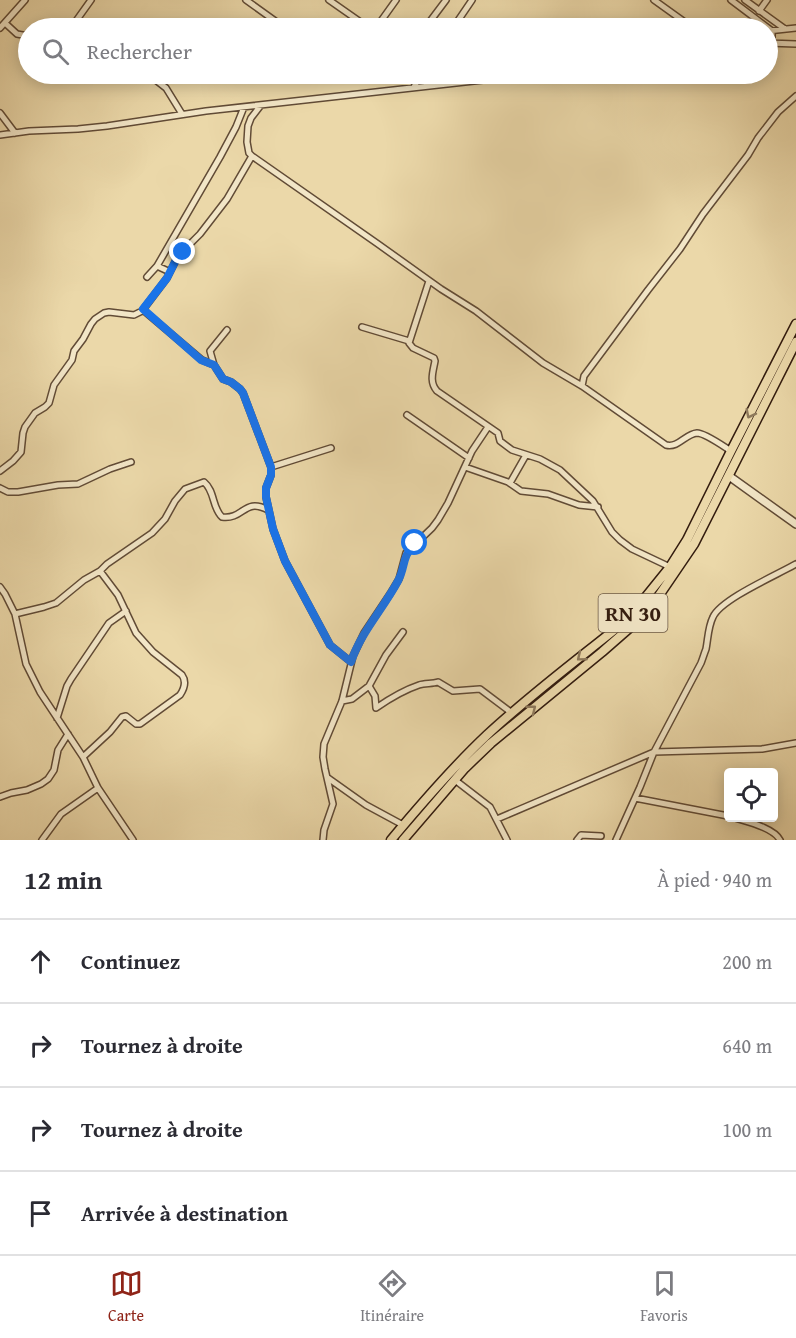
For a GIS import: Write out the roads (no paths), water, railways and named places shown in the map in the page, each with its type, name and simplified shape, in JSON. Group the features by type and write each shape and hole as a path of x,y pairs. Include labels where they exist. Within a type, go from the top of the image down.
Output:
{"main road":[{"name":"RN 30","path":"391,840 477,745 512,713 628,619 670,567 687,540 796,324"},
{"name":"RN 30","path":"403,840 455,780 491,743 602,652 648,609 694,544 795,347"}],"street":[{"path":"0,28 25,0"},
{"path":"78,18 91,0"},
{"path":"246,0 271,18"},
{"path":"254,6 258,0"},
{"path":"329,0 354,18"},
{"path":"337,6 342,0"},
{"path":"382,18 396,0"},
{"path":"433,18 446,0"},
{"path":"460,18 472,0"},
{"path":"654,0 679,18"},
{"path":"731,0 754,17 767,0"},
{"path":"745,0 771,18"},
{"path":"5,23 18,34"},
{"path":"778,24 785,29"},
{"path":"778,30 796,28"},
{"path":"778,43 796,44"},
{"path":"161,84 166,88 182,114"},
{"path":"0,135 48,129 88,128 182,114 442,84"},
{"path":"582,386 584,376 680,249 758,138 778,112 796,96"},
{"path":"236,127 251,118 261,105"},
{"path":"147,277 157,266 220,158 244,107"},
{"path":"0,113 15,133"},
{"path":"251,118 247,132 249,153 252,156 429,281 476,311 543,363 582,386 666,445 674,446 697,433 731,451"},
{"path":"0,471 21,452 26,427 35,413 49,403 54,385 72,360 74,351 91,324 104,313 134,315 143,309 167,278 178,256 200,234 227,199 252,156"},
{"path":"157,266 170,272"},
{"path":"429,281 409,341 413,348 434,358 431,382 437,391 498,433 500,441 512,450 540,459 560,470 598,507 612,532 620,540 632,549 670,567"},
{"path":"143,309 201,360 214,365"},
{"path":"362,327 409,341"},
{"path":"227,330 210,351 214,365 223,379 231,382 243,393 271,467 265,493 273,529 285,561 323,634 330,645 351,662"},
{"path":"407,415 469,458"},
{"path":"322,840 333,804 323,757 324,744 342,701 351,662 364,633 399,579 406,553 438,520 469,458 488,427"},
{"path":"271,467 331,448"},
{"path":"510,483 526,455"},
{"path":"0,488 8,492 18,492 78,484 131,462"},
{"path":"465,467 510,483 524,492 548,494 579,505 598,507"},
{"path":"729,476 796,524"},
{"path":"15,614 56,603 84,580 152,533 165,519 180,494 190,486 204,482 207,484 218,513 222,517 231,518 247,507 256,505 268,510"},
{"path":"616,840 654,752 701,663 711,622 716,612 735,597 796,564"},
{"path":"83,758 122,717 126,716 136,724 140,724 174,700 185,684 184,677 164,662 139,637 118,595 100,571"},
{"path":"0,587 15,614 26,664 40,692 83,758 98,788 133,840"},
{"path":"57,718 71,679 109,623 126,611"},
{"path":"342,701 348,700 369,686 386,655 403,632"},
{"path":"369,686 375,696 376,708 421,685 438,682 450,690 480,689 512,713"},
{"path":"0,797 27,790 48,779 54,770 58,750 68,734"},
{"path":"497,819 654,752 762,749 796,743"},
{"path":"328,778 366,806 403,825"},
{"path":"455,780 490,807 507,840"},
{"path":"42,840 61,814 98,788"},
{"path":"634,798 724,815"},
{"path":"746,822 771,831 780,840"},
{"path":"577,840 581,835 601,836"}]}
